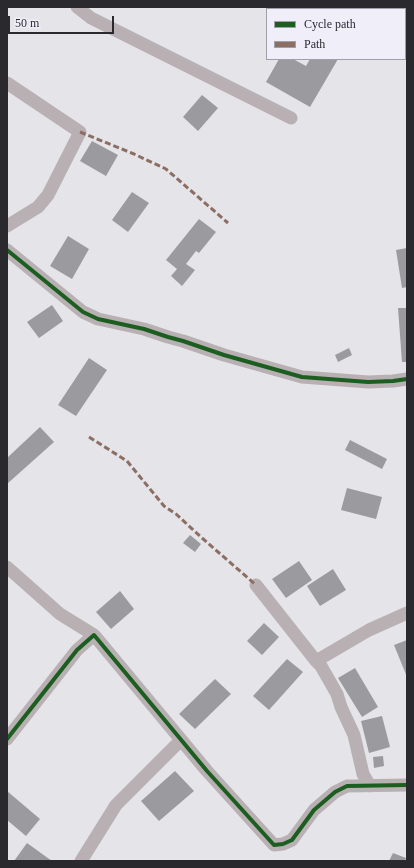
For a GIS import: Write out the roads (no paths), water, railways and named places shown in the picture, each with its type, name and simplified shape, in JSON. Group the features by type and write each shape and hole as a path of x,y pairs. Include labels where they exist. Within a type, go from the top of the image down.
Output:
{"street":[{"path":"77,7 91,18 291,118"},
{"path":"7,83 80,132 48,195 38,207 7,226"},
{"path":"7,250 83,312 98,319 144,329 183,340 224,355 302,376 368,382 407,379"},
{"path":"7,567 60,614 94,635 207,771 274,844 284,844 292,840 314,810 335,792 347,786 407,785"},
{"path":"256,585 316,661 322,666 337,694 341,707 354,735 363,774 370,786"},
{"path":"316,661 369,630 407,613"},
{"path":"7,739 77,650 94,635"},
{"path":"81,861 116,805 181,740"}]}
